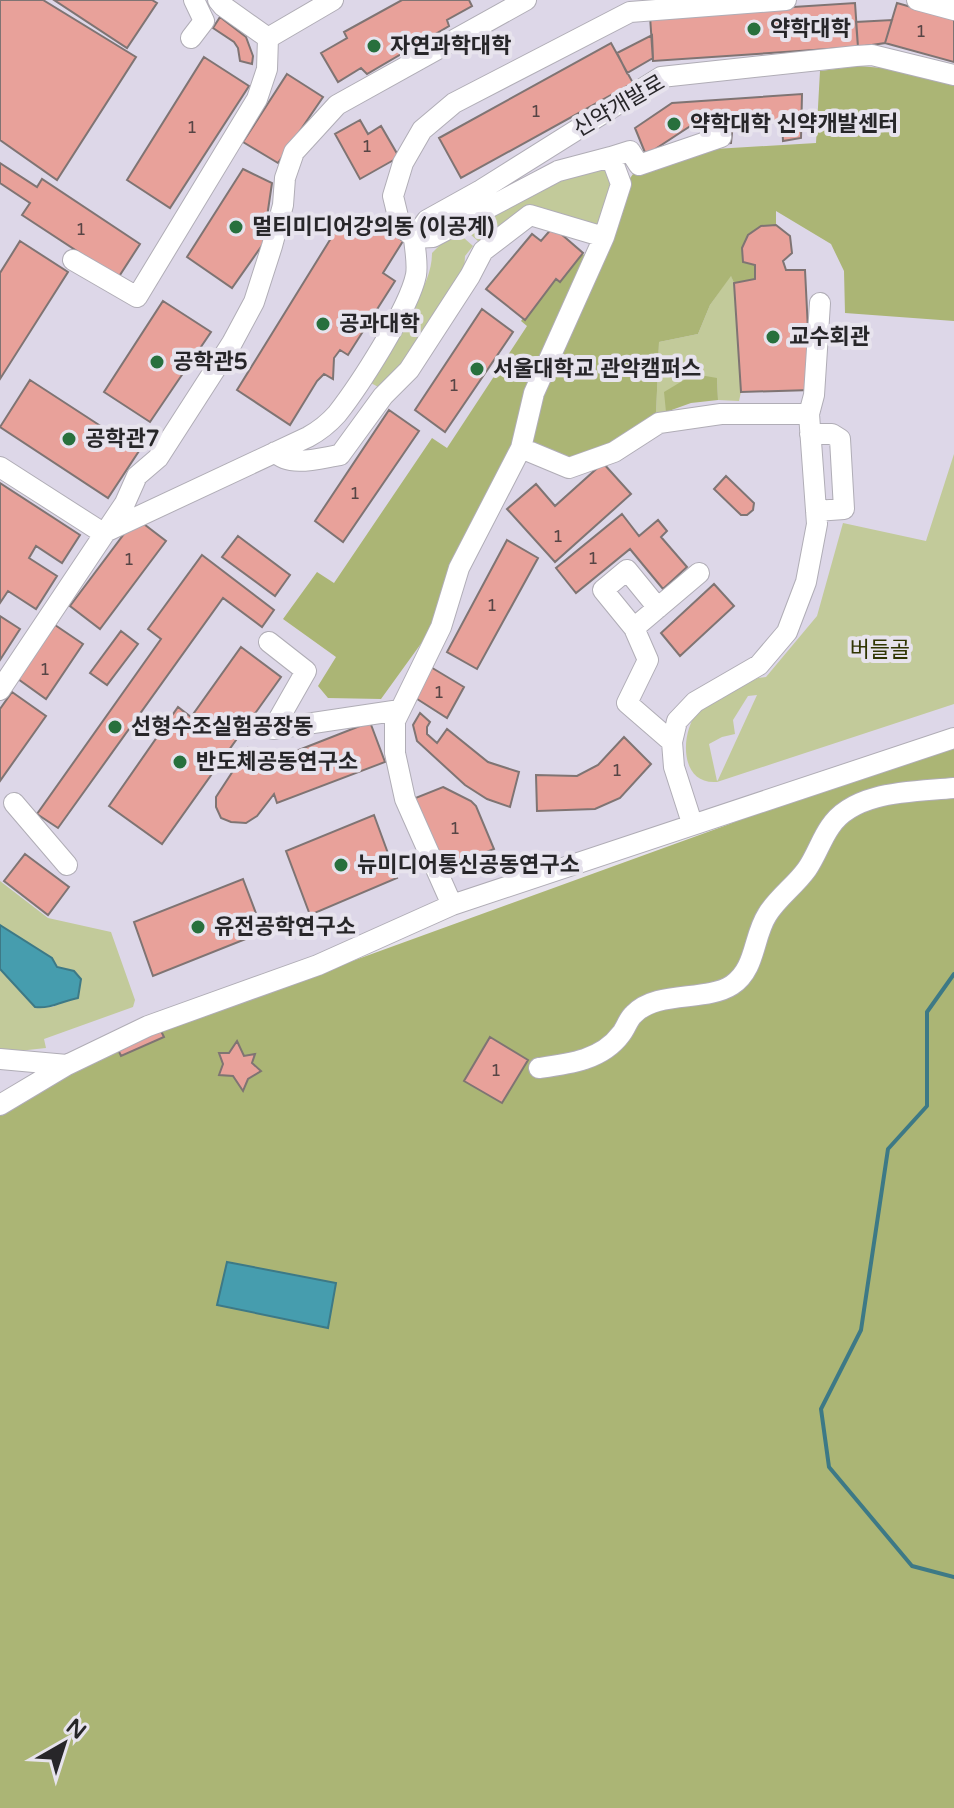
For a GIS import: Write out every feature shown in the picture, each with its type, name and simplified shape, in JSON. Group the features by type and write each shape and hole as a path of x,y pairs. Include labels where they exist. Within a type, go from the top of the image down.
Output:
{"street":[{"path":"191,38 204,21 194,0"},
{"path":"218,0 268,38"},
{"path":"268,38 333,0"},
{"path":"0,690 125,503 137,476 158,458 232,343 254,302 283,205 285,178 294,152 337,105 526,0"},
{"path":"103,533 294,445 321,429 350,395 410,294 417,272 414,238 400,225 393,196 403,163 422,130 454,103 630,12 786,0"},
{"path":"917,0 954,10"},
{"path":"73,260 137,297 257,99 267,69 268,38"},
{"name":"신약개발로","path":"414,238 427,220 481,190 661,77 872,55 954,75"},
{"path":"414,238 433,237 558,171 630,151 639,165 721,137"},
{"path":"452,905 405,799 395,753 395,721 441,627 459,568 521,448 534,393 604,237 621,184 611,157"},
{"path":"275,452 281,458 292,461 340,455 383,396 409,370 483,251 530,215 604,237"},
{"path":"692,823 674,767 672,742 677,721 695,702 759,665 787,632 806,582 817,524 810,424 820,303"},
{"path":"521,448 569,468 614,452 659,423 721,414 810,424 840,439 844,509 816,511"},
{"path":"0,467 103,533"},
{"path":"658,608 627,570 603,590 634,628 648,660 627,703 672,742"},
{"path":"634,628 699,573"},
{"path":"269,642 306,671 273,729 400,710"},
{"path":"0,1105 67,1065 148,1026 318,965 452,905 954,738"},
{"path":"539,1068 597,1056 620,1036 634,1013 657,1002 687,995 710,994 733,984 752,959 766,916 805,871 831,825 849,808 882,797 954,788"},
{"path":"14,803 67,865"},
{"path":"0,1059 67,1065"}],"shaded area":[{"name":"서울대학교 관악캠퍼스","path":"0,0 954,0 954,738 692,823 318,965 265,972 113,1042 0,1105"}],"green space":[{"path":"859,66 894,69 954,84 954,321 845,313 844,271 831,244 776,211 776,225 754,230 744,245 743,262 755,265 755,279 734,283 731,276 710,305 698,334 659,342 656,415 612,446 567,462 535,450 530,436 535,404 625,185 636,170 682,151 816,143 820,71"},
{"path":"600,167 607,169 612,178 605,228 532,207 479,242 462,227 527,190"},
{"path":"455,230 473,246 465,256 464,273 420,340 382,389 369,382 378,360 422,291 432,253"},
{"path":"585,254 517,444 449,565 433,627 381,699 328,698 318,686 336,657 283,619 317,572 334,583 432,438 447,448 527,326 521,321 562,262"},
{"path":"731,275 741,392 739,401 718,400 717,378 666,412 656,415 659,342 698,334 710,305"},
{"path":"694,374 717,378 718,400 691,403 666,412 664,392"},
{"name":"버들골","path":"954,454 954,704 717,782 705,781 695,775 686,756 692,720 710,700 766,677 817,616 843,523 926,541","holes":["757,695 717,781 709,744 735,734 733,720 748,696"]},
{"path":"954,738 954,1808 0,1808 0,1114 124,1044 727,825"},
{"path":"0,881 48,918 111,932 135,1000 133,1007 44,1039 46,1048 0,1053 0,969 35,1007 53,1007 62,1001 57,967 52,958 0,925"}],"water":[{"path":"0,925 52,958 57,967 74,971 81,979 78,998 35,1007 0,969"},
{"path":"227,1262 336,1283 328,1328 217,1305"}],"building":[{"path":"0,0 43,0 136,57 57,180 0,140"},
{"path":"54,0 152,0 157,3 127,48"},
{"name":"자연과학대학","path":"402,0 469,0 472,6 447,20 449,26 367,74 361,68 338,82 321,53 347,38 344,32"},
{"name":"약학대학","path":"855,3 858,47 653,61 650,16"},
{"path":"897,3 954,19 954,62 885,43"},
{"path":"220,17 246,37 253,56 252,64 240,61 234,42 213,28"},
{"path":"892,20 885,43 858,47 856,22"},
{"path":"652,35 653,58 627,73 617,53"},
{"path":"611,43 633,83 461,178 439,138"},
{"path":"204,57 249,86 170,208 127,180"},
{"path":"287,74 323,97 278,163 243,142"},
{"name":"약학대학 신약개발센터","path":"802,94 801,138 783,141 782,121 733,123 731,143 720,144 722,124 692,125 646,155 635,128 672,103"},
{"path":"360,120 368,134 381,126 399,157 360,179 335,134"},
{"path":"0,163 37,187 42,179 140,244 118,278 22,215 30,203 0,183"},
{"name":"멀티미디어강의동 (이공계)","path":"243,169 272,183 263,244 232,288 187,257"},
{"name":"공과대학","path":"346,214 368,227 371,221 403,241 383,273 395,281 348,355 340,350 334,358 333,379 324,374 317,381 290,425 237,390"},
{"name":"교수회관","path":"776,225 790,236 792,253 783,261 786,270 805,270 811,390 741,392 734,283 755,279 755,265 743,262 742,248 748,235 761,226"},
{"path":"553,227 583,253 560,282 556,279 525,320 486,289 532,234 541,241"},
{"path":"20,241 68,272 0,379 0,273"},
{"name":"공학관5","path":"163,301 211,332 150,422 104,392"},
{"path":"482,309 513,332 445,432 415,410"},
{"name":"공학관7","path":"30,380 139,451 108,498 0,427"},
{"path":"389,410 419,431 343,542 315,521"},
{"path":"603,463 631,494 555,562 507,509 536,484 555,506"},
{"path":"726,476 754,503 753,510 747,515 741,515 714,489"},
{"path":"0,483 80,535 62,563 36,546 29,558 57,576 36,609 8,591 0,603"},
{"path":"622,514 639,536 658,520 667,531 661,537 687,567 663,589 630,549 576,593 556,568"},
{"path":"136,518 166,541 100,629 70,606"},
{"path":"238,536 290,575 275,596 222,557"},
{"path":"507,540 538,558 477,669 447,652"},
{"name":"선형수조실험공장동","path":"202,555 274,610 262,627 223,598 58,828 37,814 161,639 148,629"},
{"path":"714,584 734,606 680,656 661,633"},
{"path":"0,616 20,629 0,660"},
{"path":"55,625 83,644 46,699 18,679"},
{"path":"121,631 138,644 107,685 90,673"},
{"name":"반도체공동연구소","path":"241,647 281,677 162,844 109,806 178,707 191,717"},
{"path":"429,666 464,687 447,718 414,697"},
{"path":"12,692 46,716 0,781 0,709"},
{"path":"420,713 430,722 427,734 437,743 447,729 488,762 519,772 510,807 487,799 465,785 417,741 413,725"},
{"path":"370,722 385,762 277,803 274,794 257,816 246,823 221,818 216,797 248,748 268,762"},
{"path":"624,737 651,764 620,798 595,809 537,811 536,775 577,776 598,765"},
{"path":"443,787 476,806 494,849 443,870 413,799"},
{"name":"뉴미디어통신공동연구소","path":"374,815 397,878 310,915 286,851"},
{"path":"25,854 69,887 48,915 4,881"},
{"name":"유전공학연구소","path":"243,879 263,932 153,976 134,922"},
{"path":"157,1023 164,1037 121,1056 115,1043"},
{"path":"490,1037 528,1060 502,1103 464,1081"},
{"path":"237,1041 244,1056 255,1054 252,1063 261,1071 248,1079 243,1091 233,1076 219,1075 223,1064 219,1053 229,1053"}],"waterway":[{"path":"954,974 927,1012 927,1106 888,1149 861,1330 821,1409 829,1467 912,1566 954,1577"}],"place":[{"name":"약학대학","path":"754,29"},
{"name":"자연과학대학","path":"374,46"},
{"name":"약학대학 신약개발센터","path":"674,124"},
{"name":"멀티미디어강의동 (이공계)","path":"236,227"},
{"name":"공과대학","path":"323,324"},
{"name":"교수회관","path":"773,337"},
{"name":"공학관5","path":"157,362"},
{"name":"서울대학교 관악캠퍼스","path":"477,369"},
{"name":"공학관7","path":"69,439"},
{"name":"선형수조실험공장동","path":"115,727"},
{"name":"반도체공동연구소","path":"180,762"},
{"name":"뉴미디어통신공동연구소","path":"341,865"},
{"name":"유전공학연구소","path":"198,927"}]}
